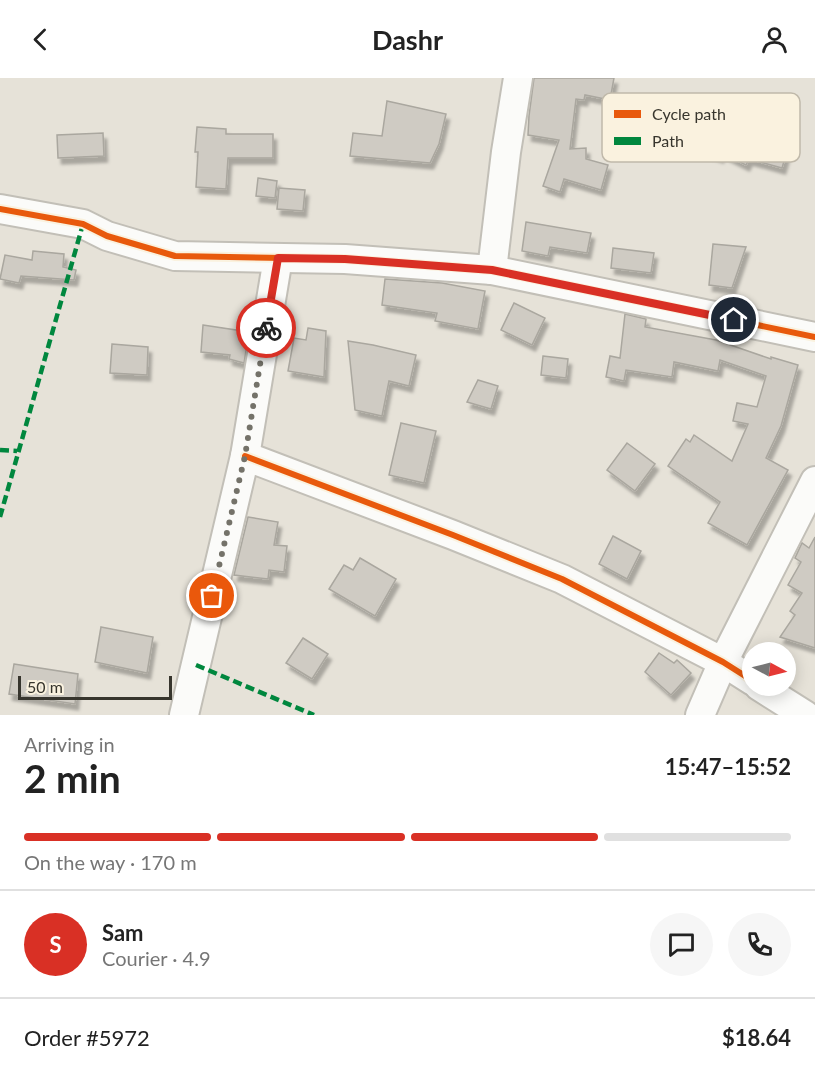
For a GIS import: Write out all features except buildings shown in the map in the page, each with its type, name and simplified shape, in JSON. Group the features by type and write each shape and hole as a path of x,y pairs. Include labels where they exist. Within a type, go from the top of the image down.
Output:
{"street":[{"path":"492,270 506,152 518,78"},
{"path":"0,208 83,224 107,236 176,256 345,259 492,270 815,337"},
{"path":"184,715 245,456 278,258"},
{"path":"245,456 562,579 742,674"},
{"path":"700,715 723,662 815,481"},
{"path":"775,696 805,715"}],"marked path":[{"path":"0,517 83,224"},
{"path":"0,450 17,451"},
{"path":"196,665 314,715"}],"cycle path":[{"path":"0,209 83,224 107,236 175,256 345,259 492,270 815,337"},
{"path":"245,456 562,579 742,674"}],"way so far":[{"path":"212,596 245,456 266,328"}],"route":[{"path":"266,328 278,258 345,259 492,270 734,320"}]}
